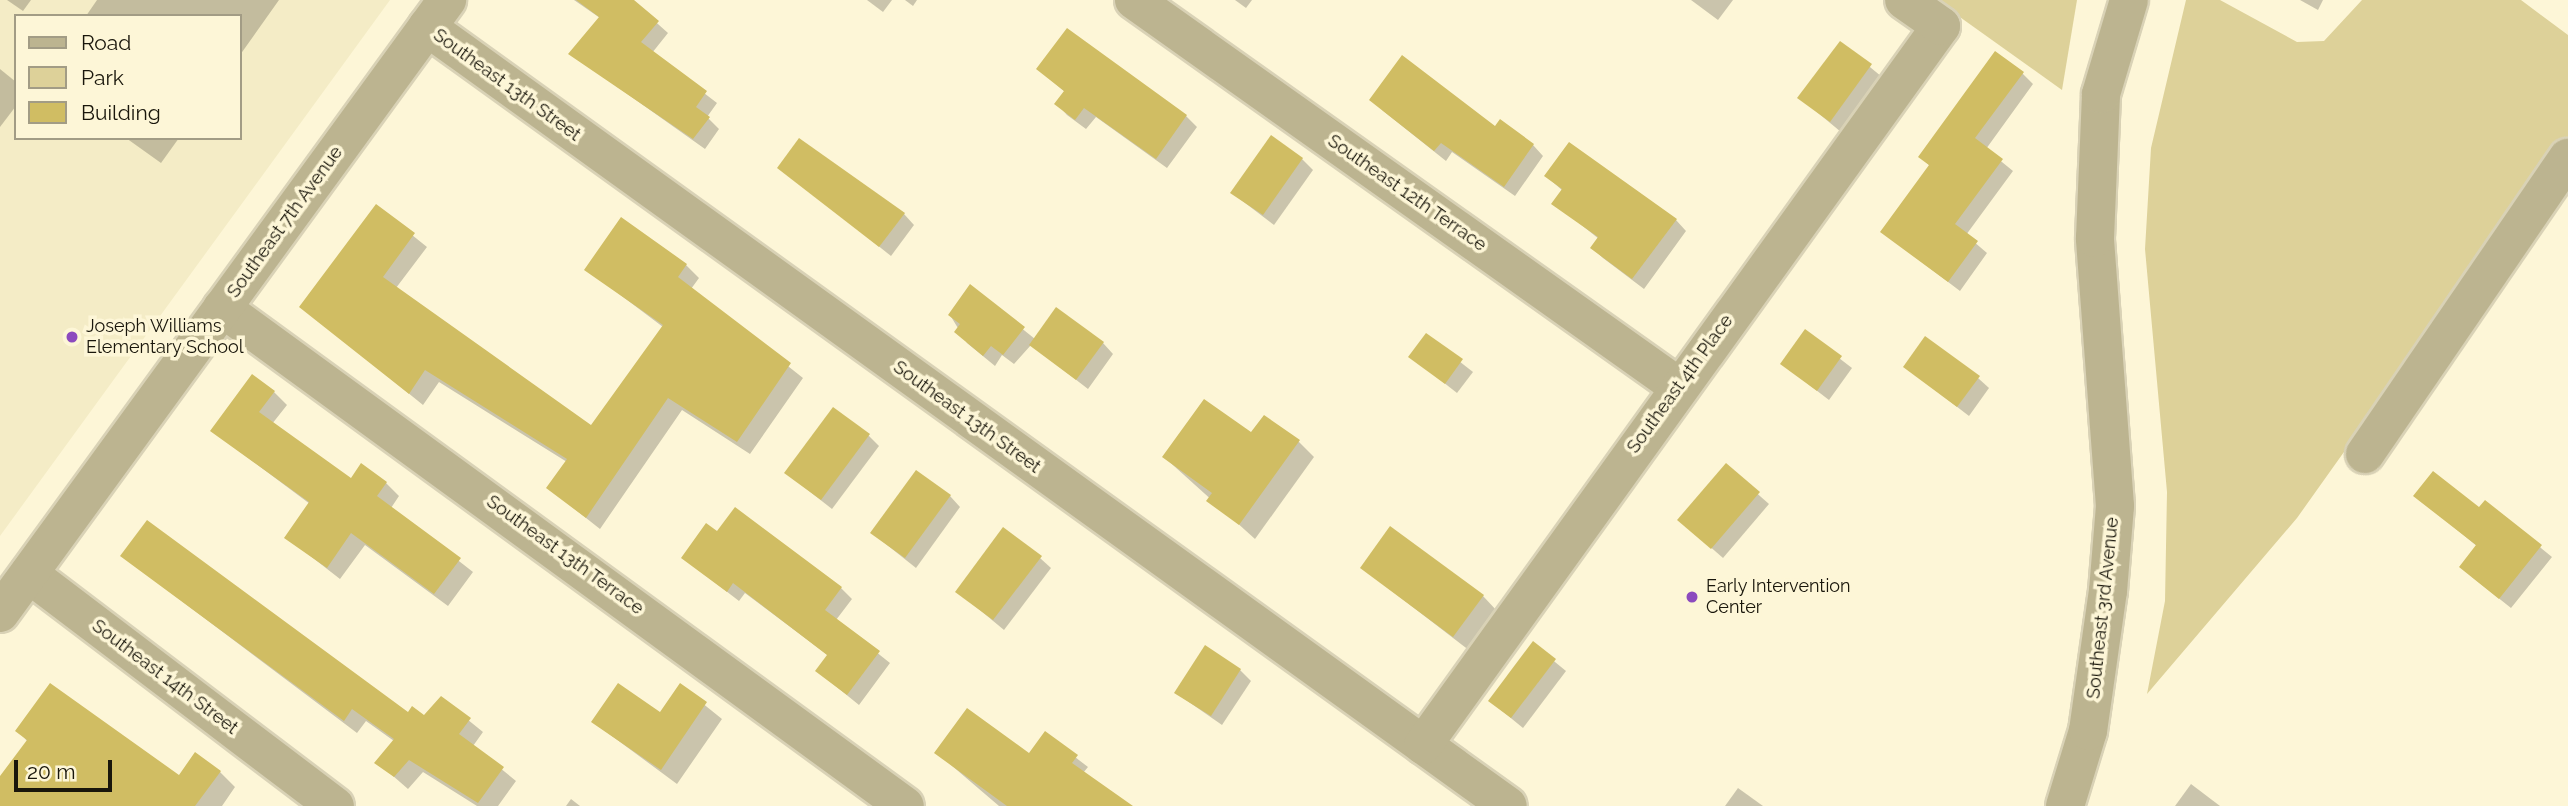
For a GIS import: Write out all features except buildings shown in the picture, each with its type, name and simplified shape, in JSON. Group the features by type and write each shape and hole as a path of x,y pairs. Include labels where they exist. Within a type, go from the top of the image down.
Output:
{"street":[{"name":"Southeast 12th Terrace","path":"1134,0 1679,387"},
{"name":"Southeast 4th Place","path":"1423,745 1941,26 1904,0"},
{"name":"Southeast 3rd Avenue","path":"2064,806 2088,731 2115,506 2095,238 2101,94 2129,0"},
{"name":"Southeast 7th Avenue","path":"0,613 437,14"},
{"name":"Southeast 13th Street","path":"437,14 1508,806"},
{"path":"2365,454 2568,158"},
{"name":"Southeast 13th Terrace","path":"222,308 905,806"},
{"name":"Southeast 14th Street","path":"29,574 335,806"}],"shaded area":[{"name":"Joseph Williams Elementary School","path":"0,0 390,0 0,536"}],"green space":[{"path":"1936,0 2077,0 2062,90"},
{"path":"2186,0 2220,0 2297,42 2324,41 2362,0 2521,0 2568,35 2568,137 2297,518 2147,694 2165,601 2167,492 2145,249 2151,148"}],"place":[{"name":"Joseph Williams Elementary School","path":"72,337"},
{"name":"Early Intervention Center","path":"1692,597"}]}
